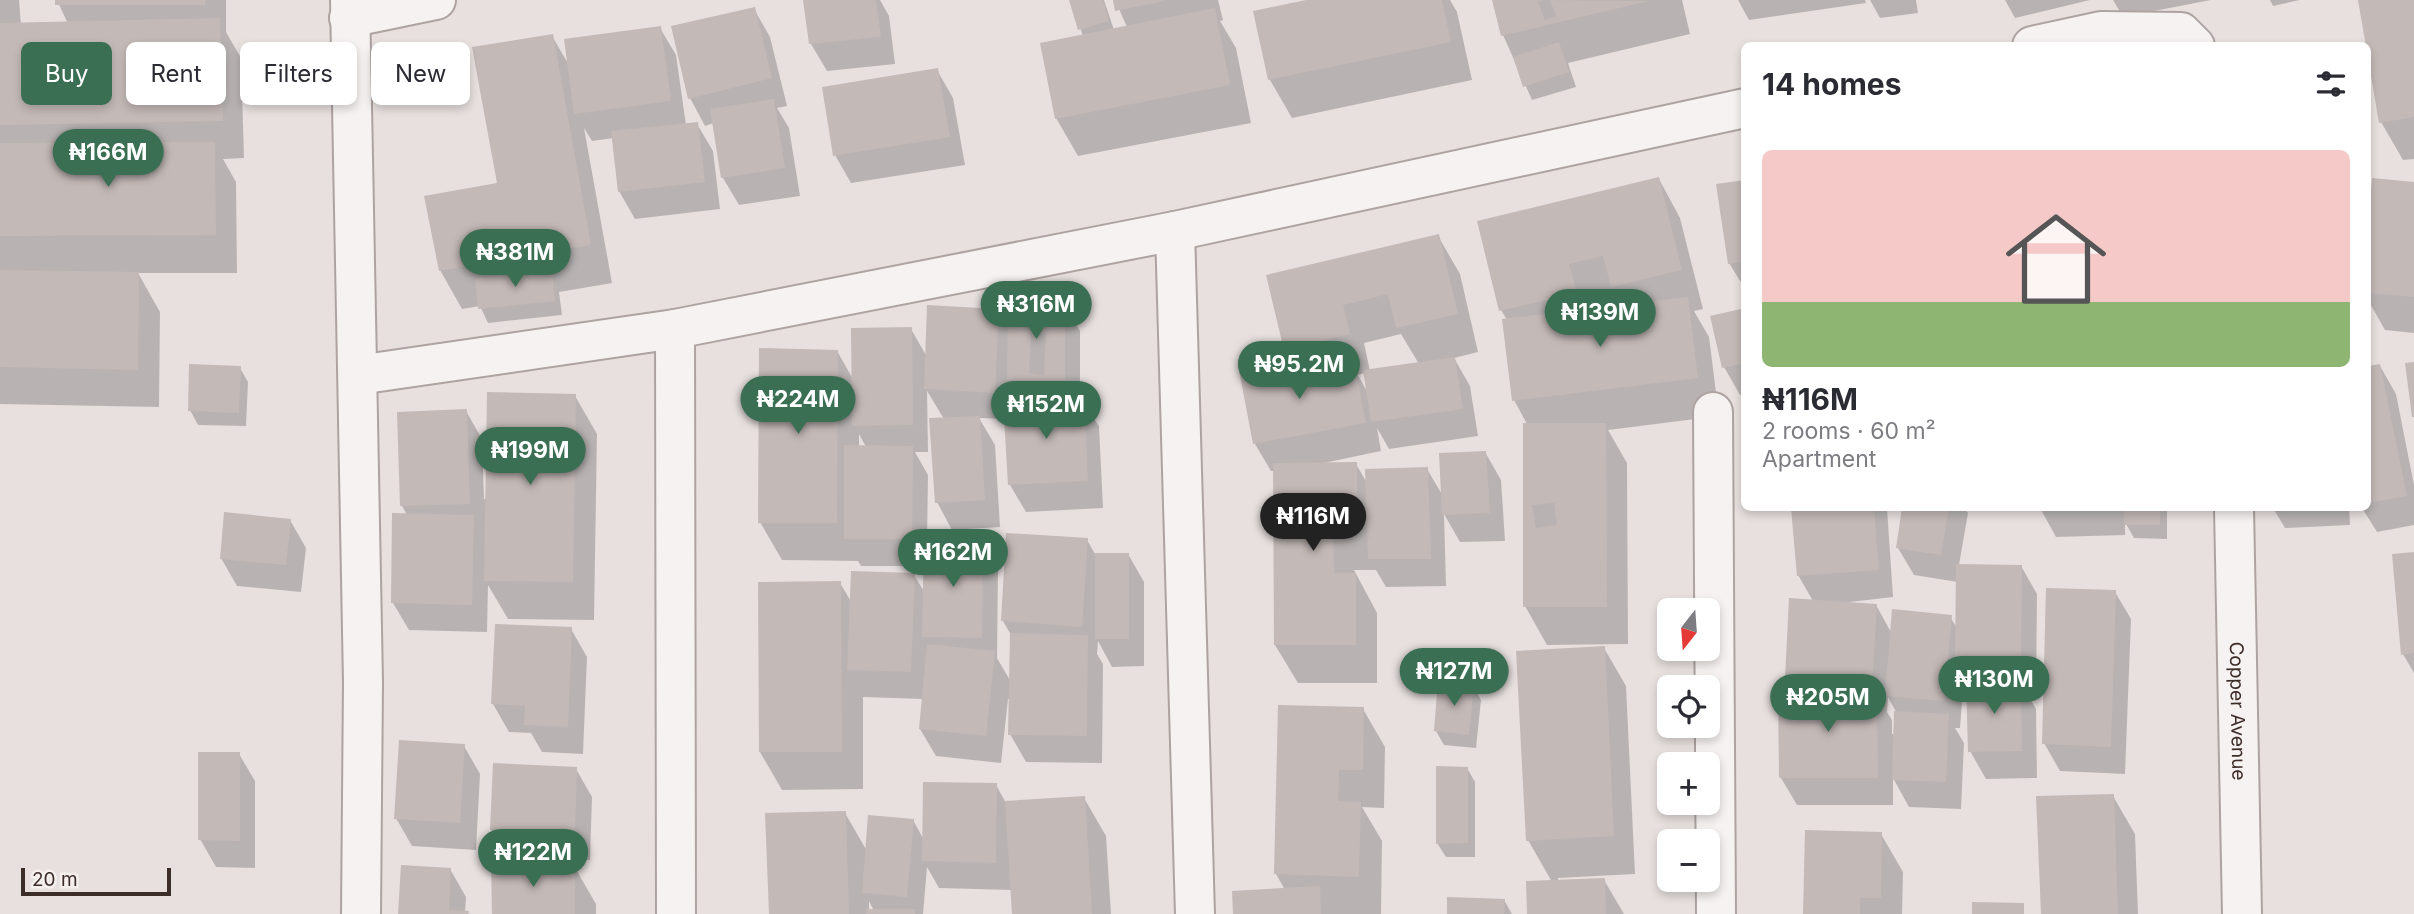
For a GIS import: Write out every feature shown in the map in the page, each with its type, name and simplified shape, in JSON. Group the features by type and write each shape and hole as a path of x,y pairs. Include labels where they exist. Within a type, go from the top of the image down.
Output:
{"street":[{"path":"361,914 363,682 349,9 436,0"},
{"path":"2050,42 2101,31 2188,39"},
{"path":"358,375 675,329 1175,231 1741,109"},
{"path":"1175,231 1195,914"},
{"path":"675,329 676,914"},
{"path":"1713,412 1717,914"},
{"name":"Copper Avenue","path":"2234,511 2242,914"}],"building":[{"path":"55,0 205,0 205,5 55,5"},
{"path":"803,0 876,0 881,37 809,44"},
{"path":"1069,0 1103,0 1109,21 1078,30"},
{"path":"1113,0 1165,0 1165,1 1115,11"},
{"path":"1306,0 1442,0 1451,42 1268,80 1253,11"},
{"path":"1492,0 1543,0 1538,2 1545,20 1556,16 1550,0 1649,1 1501,36"},
{"path":"2358,0 2414,0 2414,117 2379,123 2371,76 2371,42 2365,42"},
{"path":"755,7 772,78 688,99 671,26"},
{"path":"1215,8 1230,85 1055,119 1040,43"},
{"path":"220,18 221,42 126,42 126,105 223,105 223,121 0,125 0,23"},
{"path":"661,26 671,101 574,114 564,39"},
{"path":"553,34 591,245 439,271 424,196 497,183 472,47"},
{"path":"1559,42 1569,72 1523,87 1513,57"},
{"path":"938,68 950,137 833,156 822,87"},
{"path":"774,99 785,168 721,178 710,109"},
{"path":"698,122 705,182 618,192 611,131"},
{"path":"215,142 216,235 0,236 0,143"},
{"path":"1659,177 1682,270 1611,287 1603,256 1569,264 1577,293 1499,311 1477,221"},
{"path":"2372,178 2414,182 2414,297 2371,293"},
{"path":"1741,181 1741,262 1728,264 1716,184"},
{"path":"1439,234 1458,314 1396,328 1388,294 1343,305 1350,334 1284,350 1266,275"},
{"path":"552,269 555,301 478,309 475,278"},
{"path":"0,270 139,272 138,370 0,367"},
{"path":"1688,297 1698,378 1512,401 1502,319"},
{"path":"1008,302 1065,302 1065,380 1007,380","holes":["1031,333 1046,334 1044,375 1029,373"]},
{"path":"927,305 999,309 995,393 924,389"},
{"path":"1741,309 1741,364 1722,368 1710,316"},
{"path":"912,327 913,425 852,426 851,328"},
{"path":"759,348 838,350 837,523 758,523"},
{"path":"1276,357 1280,381 1355,367 1366,423 1253,444 1238,365"},
{"path":"1455,357 1463,409 1371,422 1363,370"},
{"path":"2414,362 2414,417 2412,417 2405,363"},
{"path":"189,364 241,366 239,413 188,411"},
{"path":"2380,364 2407,496 2371,502 2371,366"},
{"path":"487,392 576,394 573,582 484,581"},
{"path":"1084,397 1088,481 1008,485 1003,401"},
{"path":"467,409 470,504 400,506 397,412"},
{"path":"980,416 985,500 935,503 929,418"},
{"path":"1523,423 1606,423 1607,607 1523,607","holes":["1554,503 1557,525 1536,528 1532,505"]},
{"path":"844,445 913,446 912,539 844,539"},
{"path":"1486,451 1490,513 1442,515 1439,453"},
{"path":"1357,462 1357,532 1333,532 1334,573 1356,573 1356,645 1274,645 1273,463"},
{"path":"1428,467 1431,559 1368,559 1365,469"},
{"path":"1791,511 1874,511 1879,570 1797,576"},
{"path":"1902,511 1948,511 1941,555 1896,548"},
{"path":"2124,511 2160,511 2160,525 2124,525"},
{"path":"224,512 291,519 286,565 220,559"},
{"path":"392,513 474,515 472,605 391,603"},
{"path":"1006,533 1088,538 1082,627 1001,621"},
{"path":"924,539 983,540 982,638 922,637"},
{"path":"2414,552 2414,653 2401,655 2392,554"},
{"path":"1095,553 1129,553 1129,639 1095,639"},
{"path":"1956,564 2022,565 2021,665 1955,664"},
{"path":"851,571 915,573 911,672 847,670"},
{"path":"841,581 842,752 759,752 758,582"},
{"path":"2046,588 2116,590 2111,747 2042,744"},
{"path":"1789,598 1877,604 1872,684 1785,678"},
{"path":"1892,609 1952,615 1944,701 1885,696"},
{"path":"495,624 572,627 568,727 524,725 525,706 491,704"},
{"path":"1010,633 1088,635 1087,736 1008,735"},
{"path":"927,644 995,651 986,736 919,729"},
{"path":"1605,646 1614,836 1526,841 1516,651"},
{"path":"2021,680 2022,751 1968,752 1966,681"},
{"path":"1438,681 1474,684 1469,735 1434,731"},
{"path":"1778,691 1877,691 1878,778 1779,778"},
{"path":"1278,705 1364,707 1363,770 1339,770 1338,801 1361,802 1359,877 1274,874"},
{"path":"1894,711 1949,714 1946,782 1892,780"},
{"path":"399,740 465,744 460,823 394,819"},
{"path":"198,752 240,752 240,841 198,840"},
{"path":"493,763 577,767 575,833 490,830"},
{"path":"1436,766 1468,767 1468,843 1436,844"},
{"path":"923,782 997,783 996,863 922,861"},
{"path":"2114,794 2118,914 2041,914 2036,796"},
{"path":"1085,796 1092,914 1012,914 1005,801"},
{"path":"846,811 849,914 769,914 765,813"},
{"path":"868,815 914,819 907,897 862,893"},
{"path":"1805,830 1882,832 1881,898 1860,898 1860,914 1803,914"},
{"path":"491,863 575,864 575,914 492,914"},
{"path":"401,865 451,868 449,910 469,911 468,914 398,914"},
{"path":"1605,878 1606,914 1527,914 1526,881"},
{"path":"1320,886 1321,914 1233,914 1232,891"},
{"path":"1447,897 1505,899 1504,914 1447,914"},
{"path":"1972,902 2024,903 2024,914 1972,914"},
{"path":"866,909 915,909 915,914 866,914"}]}
